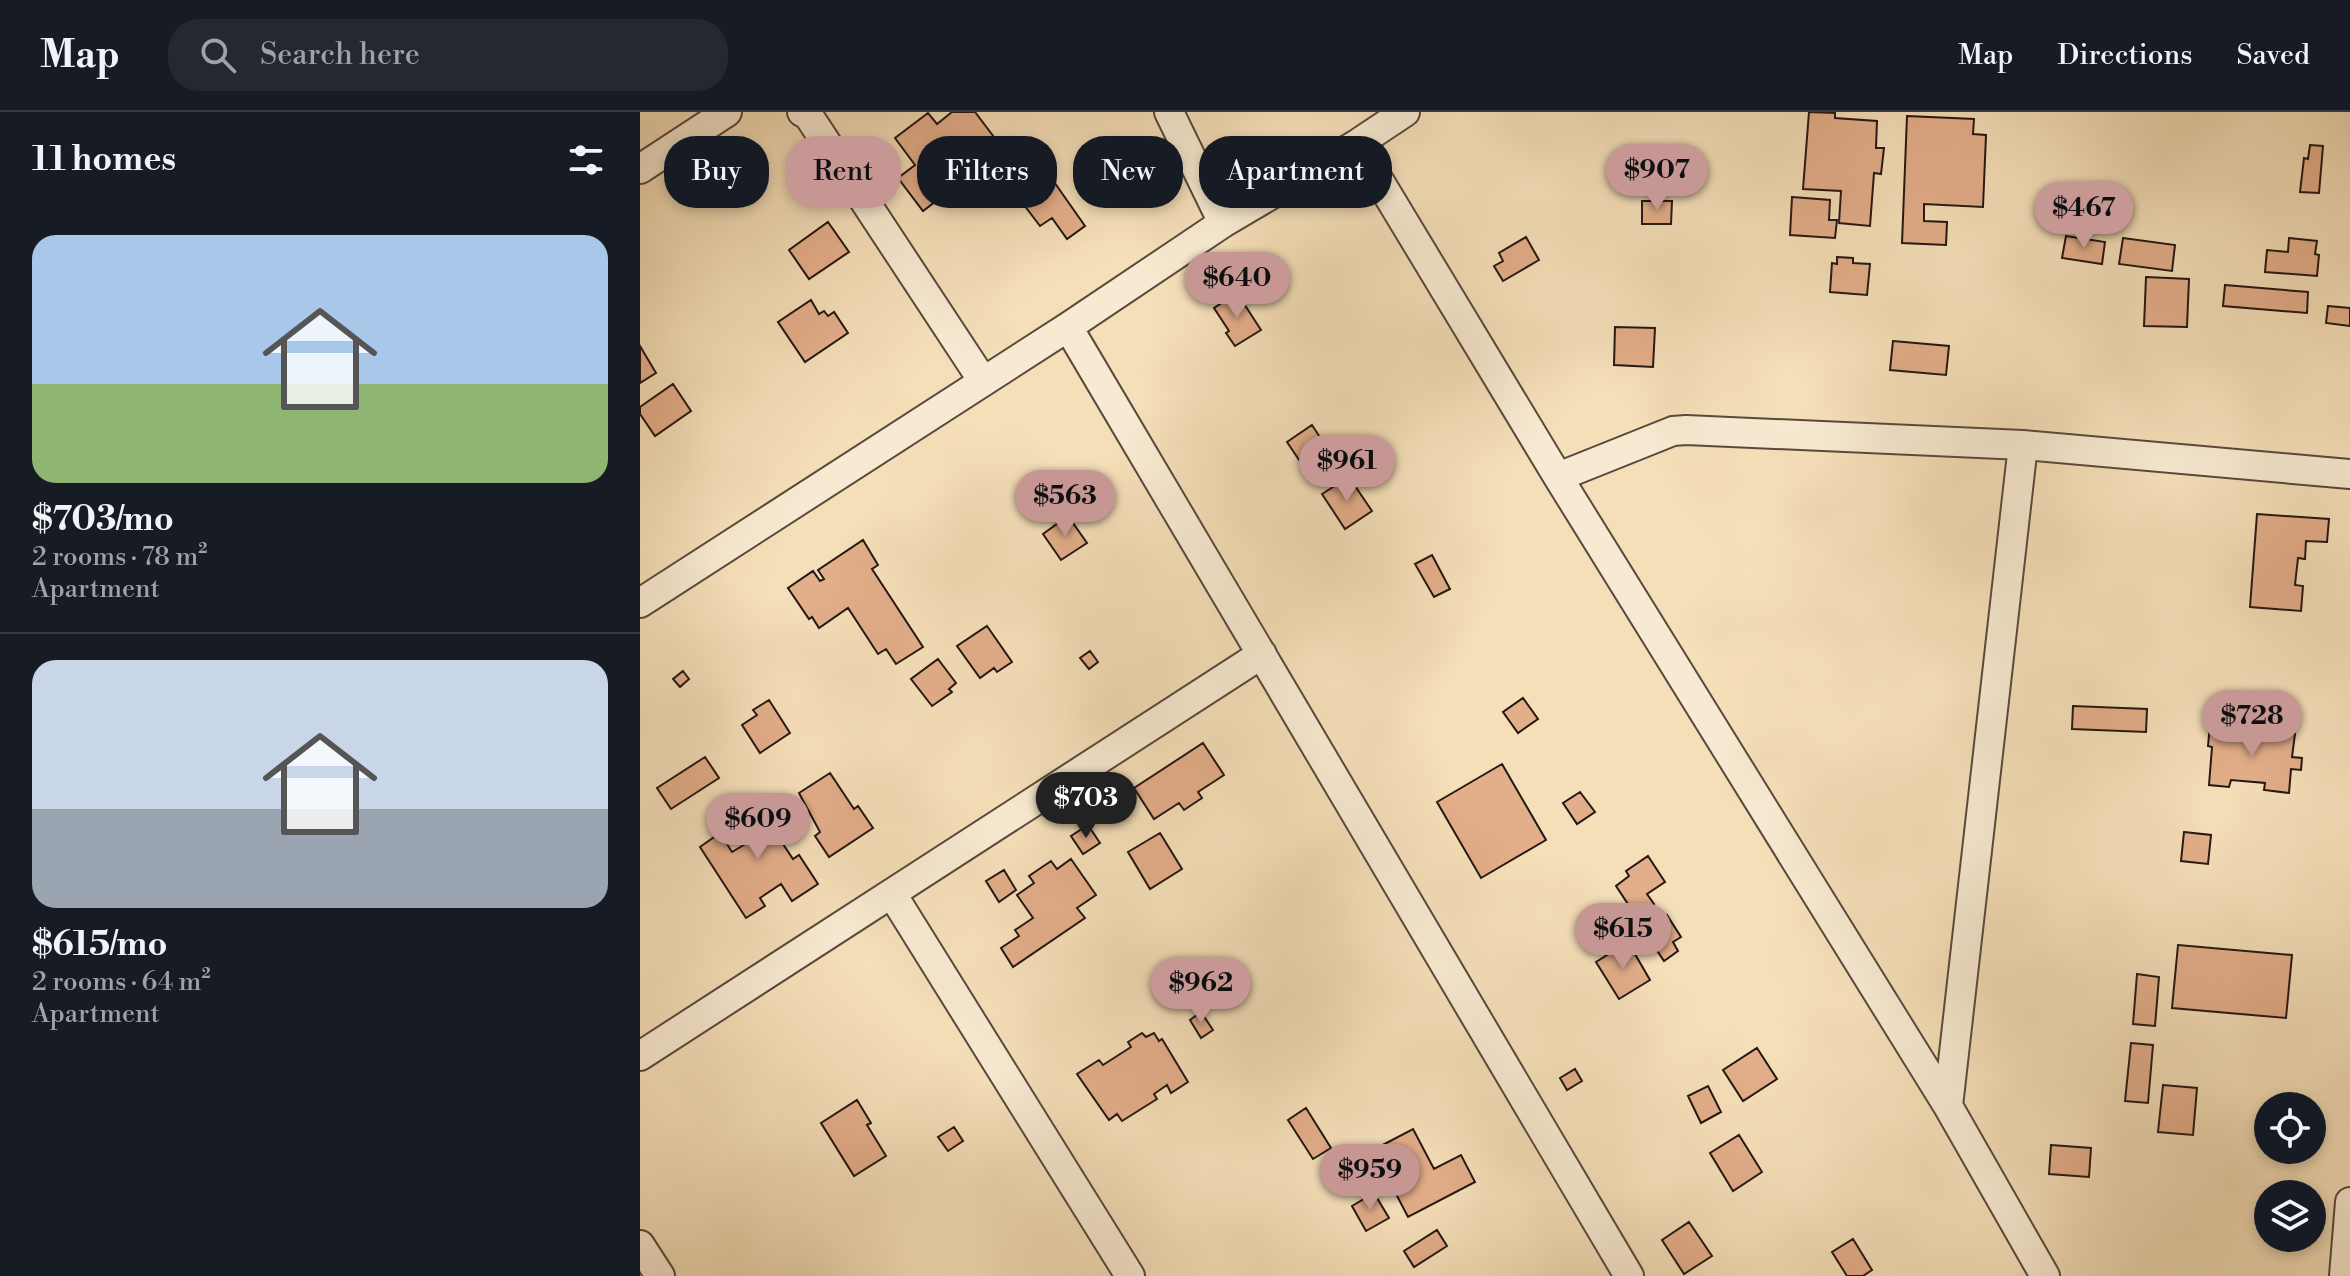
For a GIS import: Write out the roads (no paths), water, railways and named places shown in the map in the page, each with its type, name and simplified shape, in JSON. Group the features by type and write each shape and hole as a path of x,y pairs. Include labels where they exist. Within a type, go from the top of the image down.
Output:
{"street":[{"path":"640,169 727,112"},
{"path":"802,112 808,115 983,381"},
{"path":"1169,112 1223,223"},
{"path":"1369,136 1405,112"},
{"path":"1392,202 1558,477 1948,1106 2045,1276"},
{"path":"640,603 1248,208"},
{"path":"1068,327 1629,1276"},
{"path":"1558,477 1679,430 2023,445 2350,474"},
{"path":"1948,1106 2023,445"},
{"path":"640,1056 1262,654"},
{"path":"892,894 1130,1276"},
{"path":"2344,1276 2350,1202"},
{"path":"640,1245 660,1276"}]}
